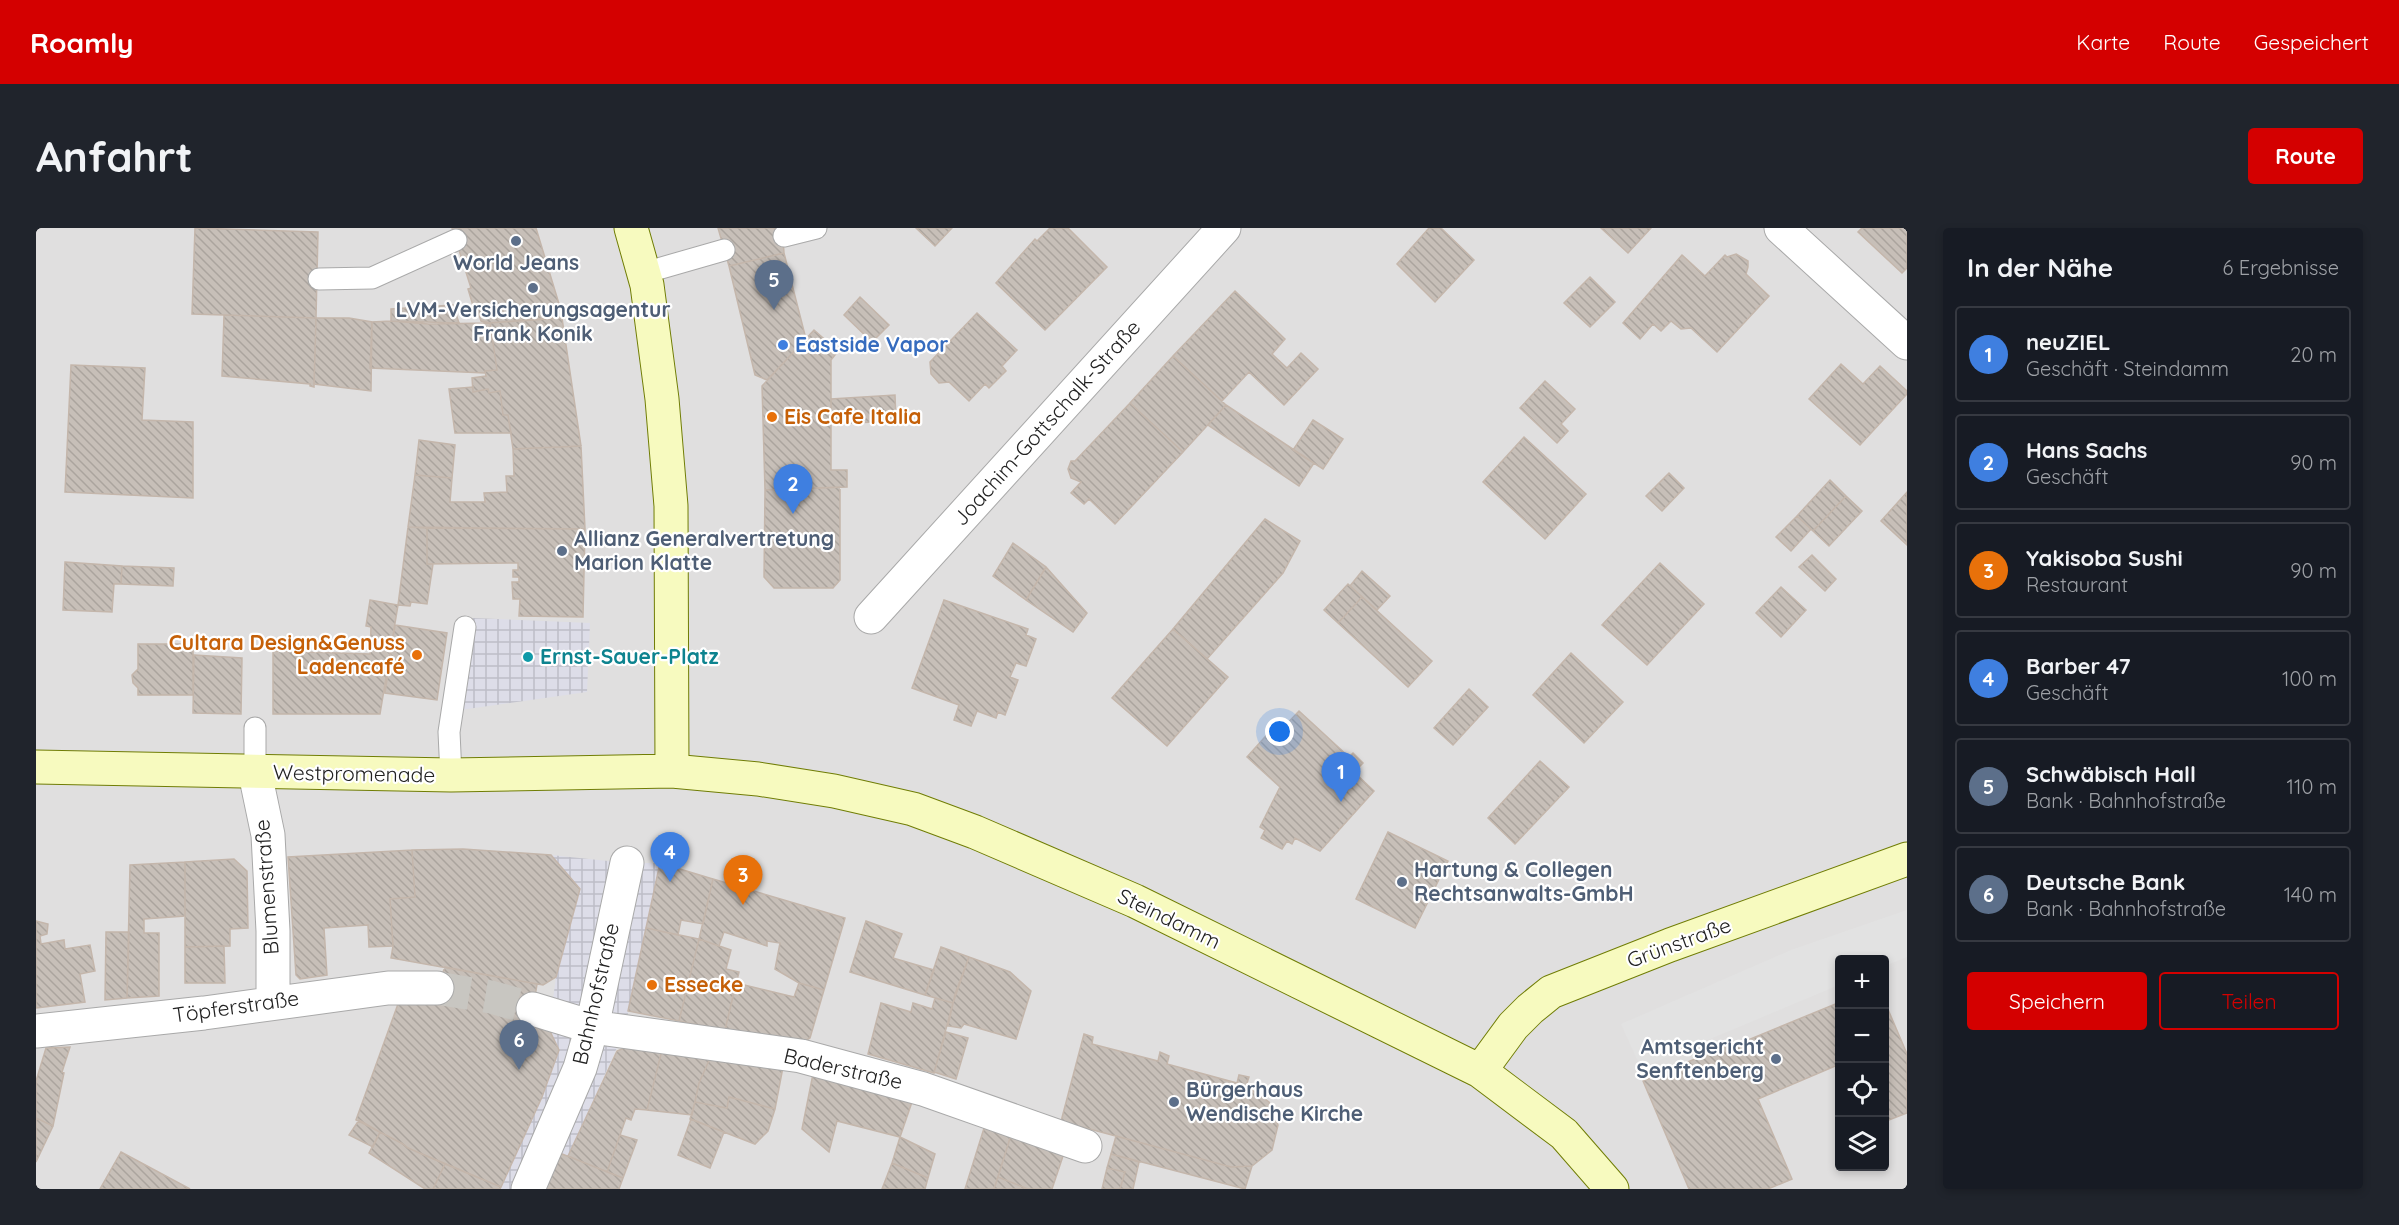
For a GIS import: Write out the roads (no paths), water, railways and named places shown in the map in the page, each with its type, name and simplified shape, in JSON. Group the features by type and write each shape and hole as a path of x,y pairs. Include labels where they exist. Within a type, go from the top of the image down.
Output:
{"main road":[{"path":"631,228 647,285 662,399 671,506 672,771"},
{"name":"Westpromenade","path":"36,767 451,775 672,771"},
{"name":"Steindamm","path":"672,771 758,779 834,791 913,809 975,832 1135,902 1480,1071 1564,1134 1612,1189"},
{"name":"Grünstraße","path":"1480,1071 1512,1026 1551,992 1670,945 1907,859"}],"street":[{"name":"Joachim-Gottschalk-Straße","path":"871,617 1224,228"},
{"path":"1781,228 1907,344"},
{"name":"Blumenstraße","path":"255,773 268,835 273,931 273,1002"},
{"name":"Bahnhofstraße","path":"528,1189 580,1068 592,1027 627,863"},
{"name":"Töpferstraße","path":"36,1031 204,1013 388,988 437,988"},
{"path":"542,1012 592,1027"},
{"name":"Baderstraße","path":"592,1027 801,1056 924,1089 1085,1146"}],"lane":[{"path":"784,236 816,228"},
{"path":"319,279 372,278 456,240"},
{"path":"644,273 724,250"},
{"path":"451,775 449,732 465,627"},
{"path":"255,728 255,773"}],"tunnel":[{"path":"437,988 491,997 533,1009"}],"place":[{"name":"World Jeans","path":"516,241"},
{"name":"LVM-Versicherungsagentur Frank Konik","path":"533,288"},
{"name":"Schwäbisch Hall","path":"774,310"},
{"name":"Eastside Vapor","path":"783,345"},
{"name":"Eis Cafe Italia","path":"772,417"},
{"name":"Hans Sachs","path":"793,514"},
{"name":"Allianz Generalvertretung Marion Klatte","path":"562,551"},
{"name":"Cultara Design&Genuss Ladencafé","path":"417,655"},
{"name":"Ernst-Sauer-Platz","path":"528,657"},
{"name":"neuZIEL","path":"1341,802"},
{"name":"Barber 47","path":"670,882"},
{"name":"Hartung & Collegen Rechtsanwalts-GmbH","path":"1402,882"},
{"name":"Yakisoba Sushi","path":"743,905"},
{"name":"Essecke","path":"652,985"},
{"name":"Amtsgericht Senftenberg","path":"1776,1059"},
{"name":"Deutsche Bank","path":"519,1070"},
{"name":"Bürgerhaus Wendische Kirche","path":"1174,1102"}]}
